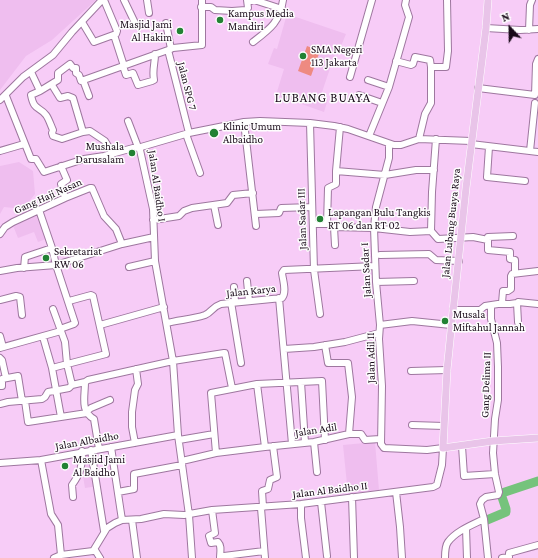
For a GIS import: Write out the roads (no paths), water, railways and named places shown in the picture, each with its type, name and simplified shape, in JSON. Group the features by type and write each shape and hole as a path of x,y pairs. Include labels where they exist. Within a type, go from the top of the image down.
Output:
{"main road":[{"name":"Jalan Lubang Buaya Raya","path":"443,448 447,370 453,310 488,0"},
{"path":"443,448 494,441 538,438"}],"street":[{"path":"0,100 6,96 16,83 53,55 72,32 103,0 117,32 114,35 126,75 133,73 139,85 154,80 152,70 155,65 155,54"},
{"path":"124,0 136,25"},
{"path":"147,0 150,13"},
{"path":"202,3 215,10 232,11 246,10 248,8 247,1 254,0 282,9"},
{"path":"253,42 274,25 282,9 283,0"},
{"path":"350,77 372,0"},
{"path":"370,136 389,87 409,17 405,5 406,0"},
{"path":"431,67 446,66 448,51 447,0"},
{"path":"529,30 530,5 532,0"},
{"name":"Jalan SPG 7","path":"200,173 187,133 170,49 202,45 202,3"},
{"path":"82,22 94,42 114,35"},
{"path":"83,80 170,49 166,23"},
{"path":"486,28 538,29"},
{"path":"396,61 411,66 415,58 430,60 431,103 425,114 419,139"},
{"path":"478,88 534,95 536,94 538,60"},
{"path":"89,96 83,80 81,81 76,68 73,68 70,64 57,74 58,80 52,85 31,96 36,108 46,116 53,130 53,136 62,139 82,132 90,131 105,141 113,154"},
{"path":"30,72 40,91"},
{"path":"368,80 389,87"},
{"path":"52,85 60,98 68,96 73,98 82,132"},
{"path":"359,95 382,103"},
{"path":"6,96 31,159 36,159 44,172 84,159 113,154 139,147 128,121"},
{"path":"530,151 535,128 535,103"},
{"name":"Jalan Al Baidho I","path":"192,558 178,437 173,361 155,262 153,209 139,147 187,133 244,122 260,121 310,123 340,127 370,136 389,145"},
{"path":"244,122 256,214 256,226"},
{"name":"Jalan Sadar III","path":"310,123 314,270 315,287 320,314"},
{"path":"313,224 327,224 328,188 336,184 340,127"},
{"path":"389,145 401,145 419,139 471,142 489,147 538,152"},
{"path":"436,140 431,231 438,239 473,237 488,240"},
{"path":"0,151 24,144"},
{"name":"Jalan Sadar I","path":"380,325 375,266 374,228 376,207 389,158 389,145"},
{"path":"489,147 487,177 525,181"},
{"path":"62,166 67,180 61,184 65,198"},
{"path":"336,171 385,175 416,170 434,170"},
{"name":"Gang Haji Nasan","path":"0,234 12,223 65,198 92,188 104,216 116,229 122,244"},
{"path":"153,220 177,217 184,211 192,208 227,203 234,195 253,193"},
{"path":"214,206 218,225"},
{"path":"256,214 279,213 281,208 312,207"},
{"path":"0,336 1,347 43,337 75,323 39,210"},
{"path":"334,245 334,227 374,228 410,232 431,231"},
{"path":"513,236 488,237 488,250 510,252 510,259 515,260 515,273"},
{"path":"0,271 56,265 122,244 154,237"},
{"path":"24,268 25,257 52,248"},
{"path":"380,255 430,254 436,260 459,260"},
{"path":"129,267 155,262"},
{"path":"314,270 375,266"},
{"name":"Jalan Karya","path":"167,323 204,315 215,306 233,302 282,298 284,295 283,271 314,270"},
{"path":"502,303 503,292 510,290 511,275 515,273 538,271"},
{"path":"247,281 249,300"},
{"path":"376,282 414,281"},
{"path":"234,286 233,302 240,363"},
{"path":"52,368 106,354 92,295 69,301"},
{"path":"0,300 16,296 20,297 22,315"},
{"path":"279,298 292,444"},
{"path":"453,310 480,310 485,306 502,303 520,302 538,304"},
{"path":"517,303 518,322"},
{"name":"Gang Delima II","path":"484,521 480,501 486,497 499,493 495,474 494,441 498,400 497,343 491,319 491,306"},
{"path":"100,325 164,307"},
{"path":"52,309 65,342 67,364 72,385"},
{"name":"Jalan Adil II","path":"380,439 382,380 379,333 380,325 412,321 452,326"},
{"path":"284,350 345,342 379,333"},
{"path":"43,337 52,368 61,417"},
{"path":"325,345 328,363 348,363 352,397 349,434"},
{"path":"0,404 43,399 48,392 71,387 72,385 88,380 173,361 225,353 232,388"},
{"path":"0,358 2,360 6,378"},
{"path":"135,443 132,427 132,412 135,390 138,384 136,369"},
{"path":"411,371 447,370"},
{"path":"0,386 2,386 2,379 18,376 28,422 86,413 110,400"},
{"path":"216,453 211,393 257,384 322,381 326,440"},
{"path":"85,382 84,405 86,413 94,420 99,449"},
{"path":"301,382 305,443"},
{"path":"257,384 264,447"},
{"path":"412,425 444,426"},
{"name":"Jalan Albaidho","path":"0,463 41,460 135,443 214,434"},
{"name":"Jalan Adil","path":"118,492 134,489 133,474 182,463 216,453 314,442 349,434 361,434 365,440 380,439 381,446 384,448 427,450 443,448"},
{"path":"314,442 317,472"},
{"path":"212,510 215,533 209,537 211,543 219,543 222,557 265,555 262,491 268,489 270,480 277,477 273,446"},
{"path":"462,446 464,476 495,474"},
{"path":"95,550 108,526 122,520 111,447"},
{"name":"Jalan Al Baidho II","path":"122,520 132,520 164,514 188,515 212,510 262,508 321,502 433,487 437,485 442,464 443,448"},
{"path":"91,450 104,531"},
{"path":"73,497 72,484 78,477 82,452"},
{"path":"41,460 51,514 58,525 61,555"},
{"path":"396,492 402,558"},
{"path":"352,497 354,558"},
{"path":"321,502 327,556"},
{"path":"301,504 306,558"},
{"path":"132,520 137,558"},
{"path":"445,558 446,548 449,542 466,528 484,521 488,558"},
{"path":"466,528 467,558"},
{"path":"501,556 509,557 509,553 538,544"},
{"path":"54,558 61,555 95,550"},
{"path":"95,550 100,558"}],"waterway":[{"path":"487,520 506,512 502,493 538,481"}],"place":[{"name":"Kampus Media Mandiri","path":"220,20"},
{"name":"Masjid Jami Al Hakim","path":"180,31"},
{"name":"SMA Negeri 113 Jakarta","path":"303,56"},
{"name":"Klinic Umum Albaidho","path":"214,133"},
{"name":"Mushala Darusalam","path":"132,153"},
{"name":"Lapangan Bulu Tangkis RT 06 dan RT 02","path":"320,219"},
{"name":"Sekretariat RW 06","path":"46,258"},
{"name":"Musala Miftahul Jannah","path":"445,321"},
{"name":"Masjid Jami Al Baidho","path":"65,466"}],"district":[{"name":"LUBANG BUAYA","path":"323,98"}]}
